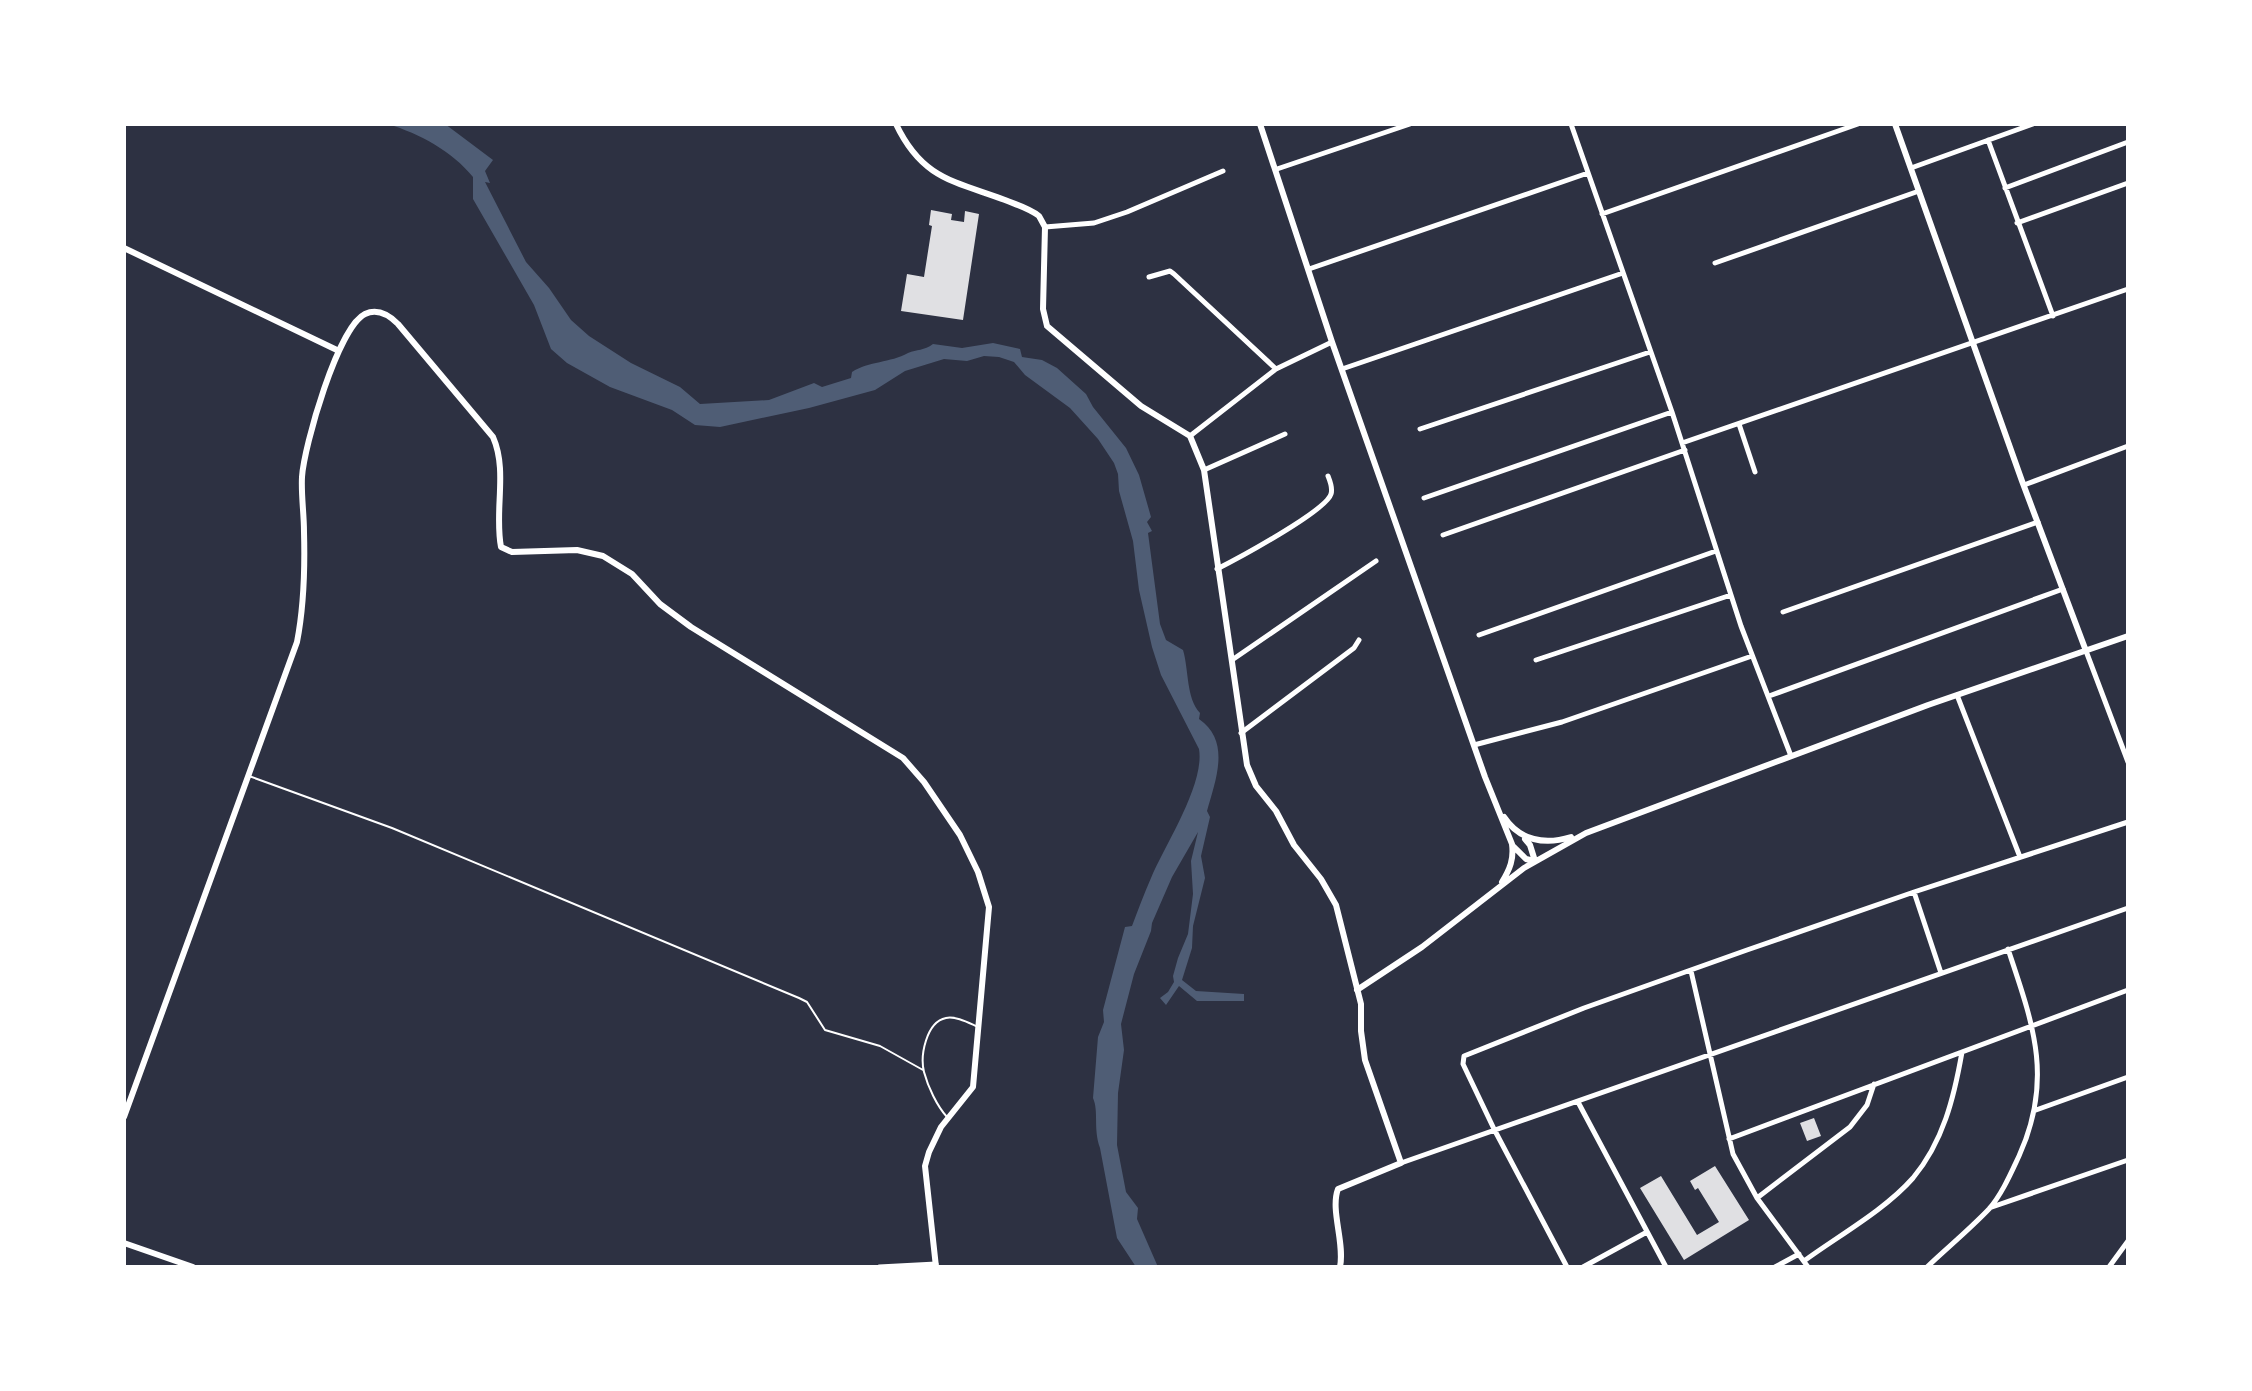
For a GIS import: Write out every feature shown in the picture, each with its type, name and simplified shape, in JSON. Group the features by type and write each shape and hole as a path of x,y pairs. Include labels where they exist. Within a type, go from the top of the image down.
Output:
{"street":[{"path":"896,124 922,163 951,182 1039,216 1045,227 1043,309 1047,326 1141,406 1190,436 1204,470 1247,765 1256,786 1276,811 1294,845 1321,879 1336,905 1357,990 1365,1060 1401,1163"},
{"path":"1260,124 1332,342 1512,844 1514,855 1500,886"},
{"path":"1277,169 1410,124"},
{"path":"1571,124 1672,412 1752,656 1791,756"},
{"path":"1602,214 1858,124"},
{"path":"1895,124 2024,485 2128,762"},
{"path":"1911,168 2033,124"},
{"path":"1988,140 2053,316"},
{"path":"2005,188 2128,142"},
{"path":"1045,227 1094,223 1223,171"},
{"path":"1309,269 1588,173"},
{"path":"2017,223 2128,183"},
{"path":"1715,263 1919,191"},
{"path":"124,248 339,351"},
{"path":"1149,277 1170,271 1276,369"},
{"path":"1342,369 1623,273"},
{"path":"1443,535 1739,424 2128,289"},
{"path":"124,1117 297,642 302,601 305,456 339,351 361,316 373,311 381,312 398,324 493,437 500,461 497,507 501,547 512,552 590,552 617,562 682,621 885,745 915,769 960,835 985,891 989,926 973,1087 934,1139 925,1166 936,1266 879,1267"},
{"path":"1190,436 1276,369 1332,342"},
{"path":"1420,429 1650,352"},
{"path":"1424,498 1672,412"},
{"path":"1739,424 1755,472"},
{"path":"1204,470 1285,434"},
{"path":"2024,485 2128,446"},
{"path":"1217,569 1274,539 1327,500 1331,489 1328,476"},
{"path":"1783,612 2038,522"},
{"path":"1479,635 1716,551"},
{"path":"1231,660 1376,561"},
{"path":"1769,696 2064,589"},
{"path":"1536,660 1731,595"},
{"path":"1522,836 1532,840 1557,841 1586,833 1957,695 2128,636"},
{"path":"1241,733 1354,648 1359,640"},
{"path":"1474,745 1562,722 1752,656"},
{"path":"1957,695 2020,857"},
{"path":"1496,806 1508,824 1530,845 1535,861"},
{"path":"1567,1267 1494,1129 1463,1064 1464,1056 1584,1008 1914,892 2128,822"},
{"path":"1357,990 1422,947 1535,861 1586,833"},
{"path":"1512,844 1526,859 1535,861"},
{"path":"1914,892 1941,973"},
{"path":"1340,1267 1341,1245 1335,1202 1338,1189 1494,1129 2128,908"},
{"path":"1927,1267 1991,1207 2015,1166 2035,1111 2039,1070 2033,1025 2008,949"},
{"path":"1691,971 1729,1139 1741,1170 1757,1198 1806,1264 1913,1178 1944,1126 1962,1051"},
{"path":"1729,1139 2128,990"},
{"path":"2035,1111 2128,1077"},
{"path":"1757,1198 1850,1127 1867,1105 1874,1084"},
{"path":"1578,1102 1666,1267"},
{"path":"1991,1207 2128,1160"},
{"path":"1583,1267 1647,1232"},
{"path":"2109,1267 2128,1241"},
{"path":"124,1243 193,1267"},
{"path":"1775,1267 1799,1254"}],"lane":[{"path":"249,776 392,828 799,998 807,1002 825,1030 880,1046 923,1070"},
{"path":"948,1118 941,1110 923,1070 928,1034 936,1022 948,1017 980,1027"}],"water":[{"path":"388,124 445,124 493,160 485,171 490,183 485,182 526,262 571,320 589,336 631,363 680,387 700,404 769,400 814,383 822,387 851,378 852,372 859,368 933,344 962,348 993,343 1020,349 1022,357 1042,360 1057,368 1086,394 1126,448 1139,475 1151,517 1147,522 1152,531 1148,533 1160,624 1166,640 1183,650 1190,692 1200,713 1199,719 1209,728 1218,749 1217,774 1207,811 1210,817 1201,856 1205,878 1193,926 1192,948 1182,980 1196,991 1244,994 1244,1001 1197,1001 1179,986 1166,1005 1160,998 1174,982 1178,958 1188,934 1193,894 1191,861 1198,832 1172,877 1152,923 1121,1024 1124,1050 1118,1093 1117,1145 1126,1192 1138,1208 1137,1219 1158,1267 1136,1267 1117,1238 1093,1098 1103,1010 1125,927 1132,926 1190,796 1196,779 1199,749 1161,675 1139,590 1133,541 1119,491 1118,474 1098,439 1070,408 1025,375 1014,362 984,356 967,361 944,359 905,371 875,390 809,408 720,427 695,425 672,410 610,387 567,363 551,349 534,305 473,199 473,177 435,144"}],"building":[{"path":"931,210 952,214 951,220 964,222 965,211 979,214 963,320 901,311 907,274 924,277 932,226 929,225"},
{"path":"1814,1118 1821,1136 1807,1141 1800,1123"},
{"path":"1715,1166 1749,1220 1684,1260 1640,1188 1661,1176 1697,1235 1719,1222 1698,1188 1695,1190 1690,1181"}]}
